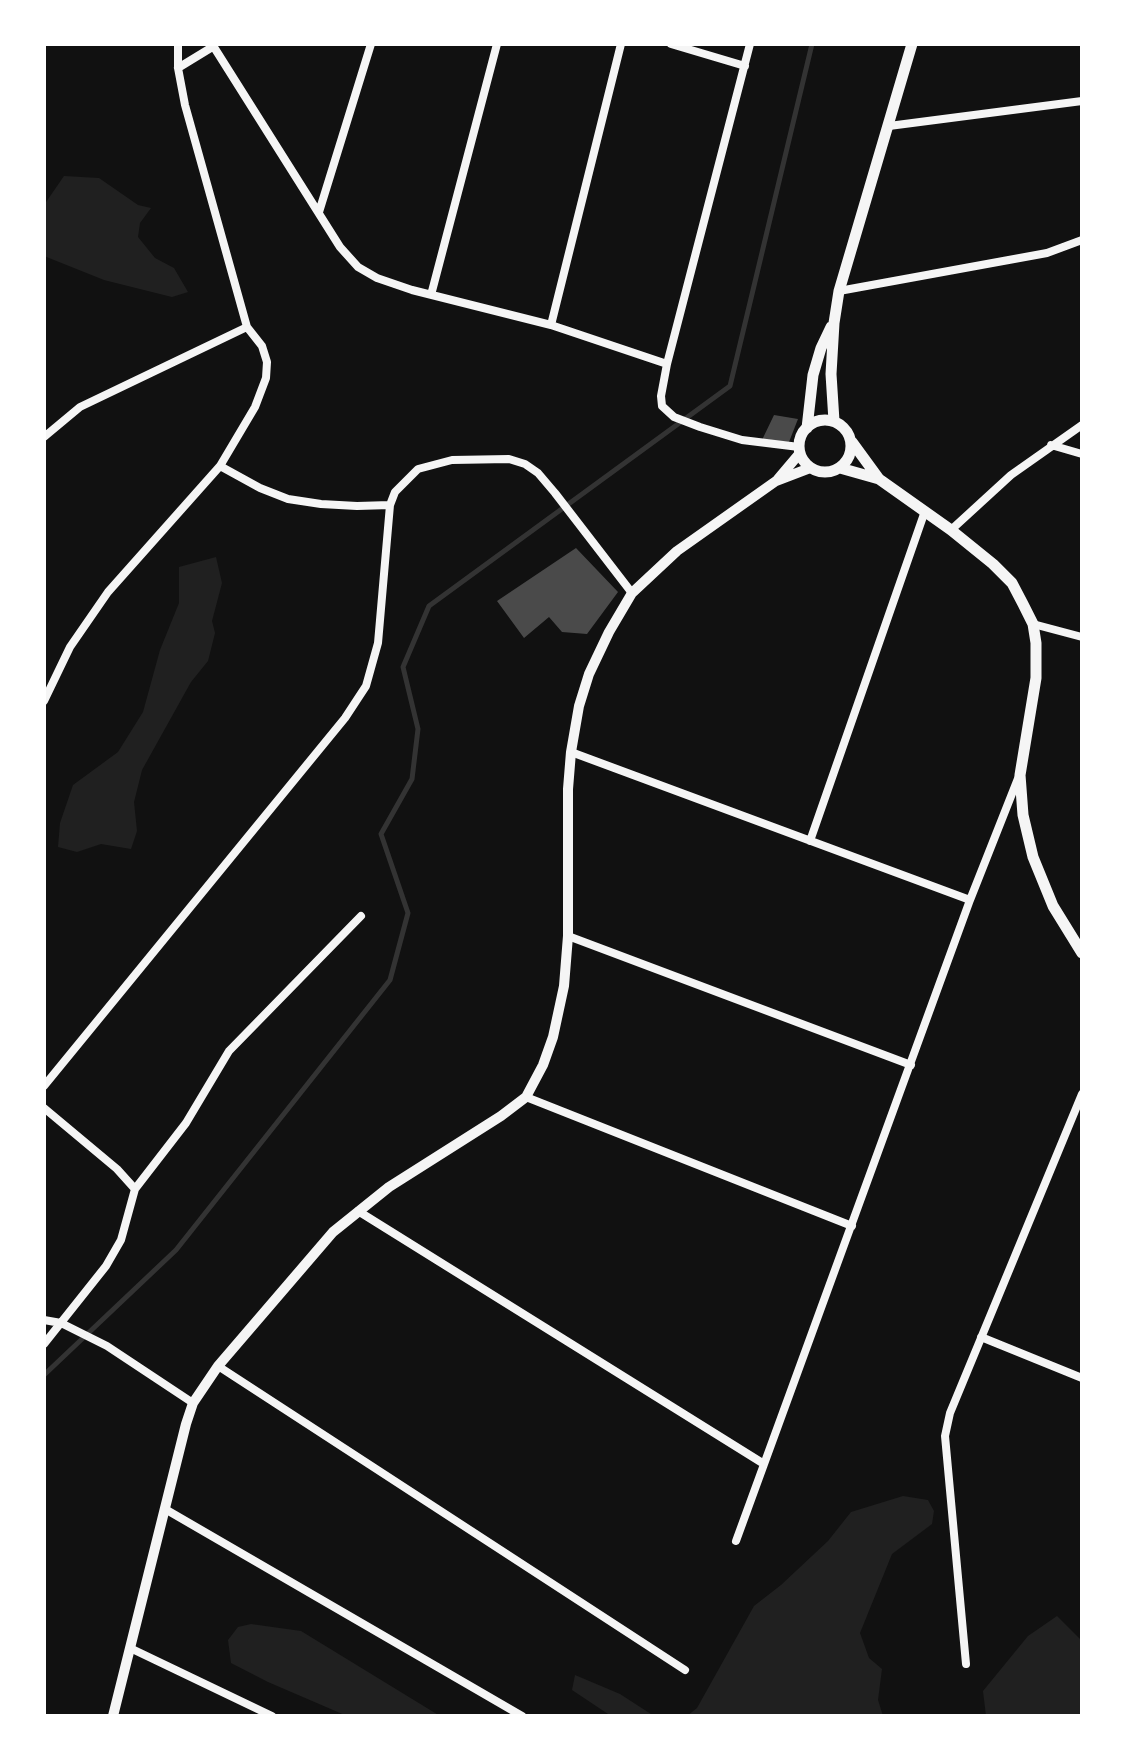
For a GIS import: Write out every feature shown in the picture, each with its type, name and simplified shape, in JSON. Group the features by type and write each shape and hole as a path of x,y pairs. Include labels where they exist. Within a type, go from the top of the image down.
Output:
{"main road":[{"path":"834,421 831,374 839,291 912,44"},
{"path":"807,428 813,375 821,348 834,323"},
{"path":"851,441 851,452 840,468 830,472 810,468 799,450 802,433 824,420 834,421 846,429 851,441 879,479 951,530 1012,583 1033,624 1036,678 1020,775 1023,815 1033,857 1053,906 1082,953"},
{"path":"840,468 879,479"}],"street":[{"path":"44,701 70,647 108,592 220,466 255,407 266,378 267,362 262,346 247,327 185,105 178,68 178,44"},
{"path":"319,212 371,44"},
{"path":"431,295 497,44"},
{"path":"551,325 621,44"},
{"path":"671,44 745,66"},
{"path":"750,44 661,396 662,406 674,417 763,444 799,450 776,481"},
{"path":"178,68 213,45 340,247 358,267 377,278 431,295 551,325 667,364"},
{"path":"889,126 1082,101"},
{"path":"839,291 1047,253 1082,240"},
{"path":"44,437 80,407 247,327"},
{"path":"951,530 1011,475 1082,425"},
{"path":"1051,445 1082,454"},
{"path":"44,1086 345,718 366,686 378,643 390,505 395,492 418,469 452,460 509,459 525,464 538,473 555,493 632,593"},
{"path":"220,466 288,499 321,504 390,505"},
{"path":"113,1716 193,1403 218,1366 333,1232 358,1211 526,1097 543,1065 553,1037 564,986 568,936 571,752 579,706 589,674 609,632 632,593 677,551 776,481 810,468"},
{"path":"810,841 925,511"},
{"path":"1033,624 1082,637"},
{"path":"571,752 970,900"},
{"path":"736,1541 970,900 1020,775"},
{"path":"44,1344 106,1266 121,1240 135,1189 186,1123 229,1051 361,916"},
{"path":"568,936 911,1065"},
{"path":"966,1664 945,1436 950,1413 1082,1094"},
{"path":"526,1097 852,1226"},
{"path":"44,1108 117,1169 135,1189"},
{"path":"358,1211 764,1464"},
{"path":"44,1320 61,1323 107,1346 193,1403"},
{"path":"981,1337 1082,1378"},
{"path":"218,1366 685,1670"},
{"path":"165,1509 522,1716"},
{"path":"130,1648 272,1716"}],"shaded area":[{"path":"64,176 99,178 138,205 151,208 140,223 138,237 155,258 174,268 188,292 172,297 104,280 44,256 44,205"},
{"path":"216,557 222,583 212,621 215,633 208,661 191,682 142,770 134,802 137,831 131,849 101,844 77,852 58,847 60,823 73,785 118,752 143,712 160,650 179,603 179,567"},
{"path":"903,1496 928,1500 934,1511 932,1524 892,1554 860,1633 869,1658 882,1669 878,1700 883,1716 687,1716 697,1708 754,1606 828,1541 851,1512"},
{"path":"1057,1616 1082,1641 1082,1716 986,1716 983,1691 1028,1636"},
{"path":"251,1624 301,1631 440,1716 347,1716 268,1682 231,1663 228,1640 238,1627"},
{"path":"575,1675 620,1694 654,1716 611,1716 572,1690"}],"building":[{"path":"774,415 798,419 789,442 762,440"},
{"path":"576,548 618,592 587,634 562,632 549,617 524,638 497,601"}],"waterway":[{"path":"44,1375 176,1250 390,980 408,913 381,834 412,779 418,729 403,667 429,606 730,386 812,44"}]}
